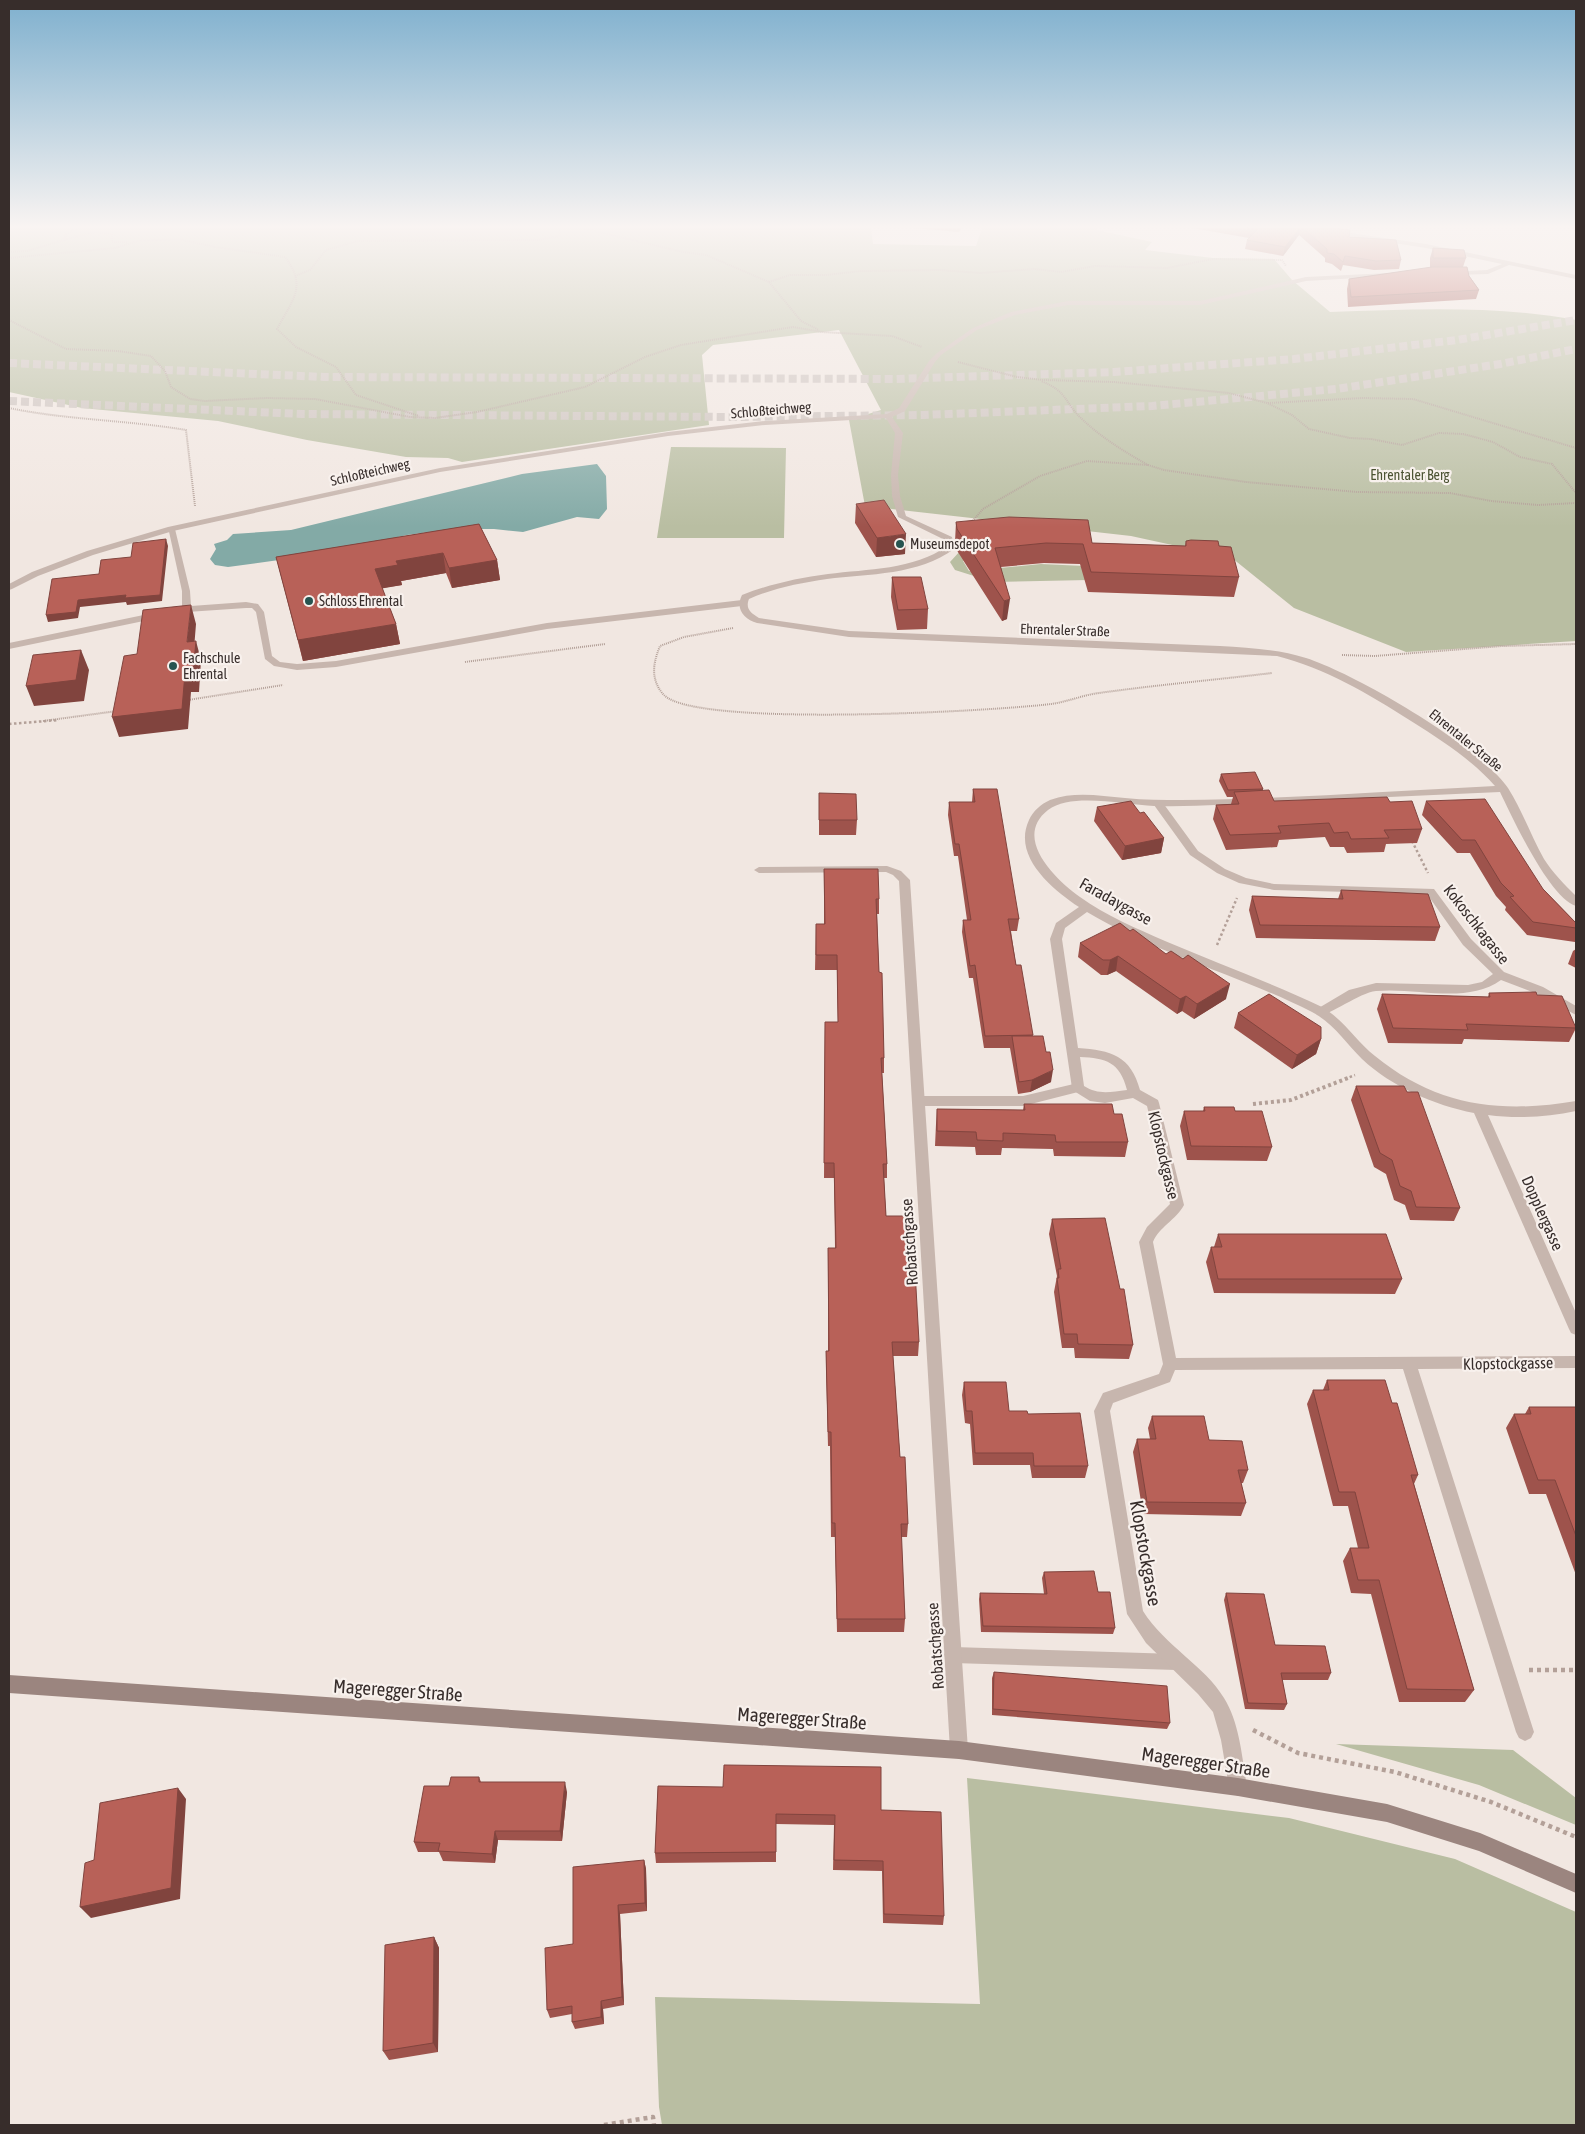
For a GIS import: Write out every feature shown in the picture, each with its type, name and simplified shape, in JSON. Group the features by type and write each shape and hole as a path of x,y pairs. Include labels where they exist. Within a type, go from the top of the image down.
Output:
{"street":[{"path":"9,646 187,609 255,606 260,612 268,657 277,664 297,667 336,664 547,626 742,603 745,597 774,586 920,563 939,557 951,547 949,539 902,517 894,484 894,458 900,433 888,416 902,409 932,361 939,354 978,328"},
{"name":"Schloßteichweg","path":"9,587 35,574 90,553 171,529 440,470 668,434 765,423 888,416"},
{"path":"171,529 186,591 187,609"},
{"name":"Ehrentaler Straße","path":"742,603 742,609 757,620 849,634 1220,649 1277,653 1304,660 1393,703 1445,738 1485,769 1503,789 1540,861 1576,902"},
{"name":"Faradaygasse","path":"1503,789 1159,804 1089,798 1071,799 1056,802 1036,815 1029,829 1032,850 1041,868 1058,886 1086,907 1209,965 1321,1012 1379,1066 1412,1086 1450,1102 1479,1110 1522,1112 1576,1106"},
{"name":"Kokoschkagasse","path":"1159,804 1194,853 1221,871 1244,881 1274,887 1430,891 1441,902 1469,943 1492,964 1500,975 1486,985 1468,989 1376,988 1353,993 1321,1012"},
{"name":"Robatschgasse","path":"759,870 887,869 897,873 904,880 959,1750"},
{"path":"918,1101 1023,1101 1078,1088 1056,939 1060,926 1086,907"},
{"path":"1500,975 1539,990 1576,1011"},
{"name":"Klopstockgasse","path":"1072,1052 1101,1054 1114,1058 1131,1075 1134,1093"},
{"name":"Klopstockgasse","path":"1078,1088 1090,1096 1105,1098 1134,1093 1153,1103 1177,1205 1172,1214 1149,1233 1146,1242 1170,1364 1165,1378 1108,1398 1102,1411 1134,1614 1143,1629 1214,1699 1223,1714 1238,1787"},
{"name":"Dopplergasse","path":"1479,1110 1574,1321"},
{"name":"Klopstockgasse","path":"1170,1364 1576,1362"},
{"path":"1409,1364 1525,1732"},
{"path":"953,1655 1176,1662"},
{"name":"Mageregger Straße","path":"9,1684 959,1750 1238,1787 1387,1813 1480,1842 1576,1884"}],"path":[{"path":"24,328 66,349 118,351 151,356 165,372 172,387 190,399 205,402 267,398 315,399 410,417 426,418 478,412 585,387 645,357 681,345 789,328"},
{"path":"278,328 277,329 296,347 336,367 356,395 388,408 426,418"},
{"path":"796,328 822,332 892,336 964,365 992,369 1052,385 1065,393 1079,417 1108,442 1148,465 1164,470 1255,482 1358,492 1450,493 1491,501 1538,505 1576,503"},
{"path":"814,328 822,332"},
{"path":"1033,379 1114,382 1229,393 1267,403 1292,416 1308,429 1350,438 1371,439 1402,445 1439,433 1463,434 1493,442 1520,457 1552,464 1576,493"},
{"path":"1267,403 1363,398 1413,399 1512,426 1576,448"},
{"path":"9,408 31,413 160,425 186,430 195,507 171,529"},
{"path":"969,526 983,509 1040,476 1087,461 1148,465"},
{"path":"774,622 684,637 660,646 653,664 656,681 666,696 689,706 733,712 794,715 1004,709 1054,704 1096,694 1166,684 1268,674 1304,660 1323,656 1375,656 1502,646 1576,644"},
{"path":"1409,835 1434,884 1430,891"},
{"path":"1209,965 1244,881"},
{"path":"1253,1104 1265,1101 1291,1100 1379,1066"},
{"path":"1507,1670 1576,1670"},
{"path":"1223,1714 1298,1753 1395,1772 1491,1802 1576,1837"},
{"path":"604,2125 652,2117 654,2125"}],"green space":[{"name":"Ehrentaler Berg","path":"9,328 1576,328 1576,641 1406,652 1294,608 1232,558 1131,536 865,506 849,420 881,410 839,330 713,345 702,355 709,425 462,462 448,458 406,457 307,440 218,421 82,408 9,392"},
{"path":"671,447 786,448 784,538 657,538"},
{"path":"961,550 967,559 963,561 969,571 1041,564 1084,566 1088,580 993,582 955,570 950,562"},
{"path":"1336,1744 1513,1750 1576,1798 1576,1825 1479,1785"},
{"path":"967,1778 1289,1818 1455,1859 1576,1912 1576,2125 662,2125 659,2107 655,1997 980,2004"}],"water":[{"path":"597,464 606,476 607,509 599,519 577,517 523,532 494,529 452,529 407,535 322,554 228,567 215,565 210,559 216,549 214,544 227,540 233,534 291,530 522,474"}],"building":[{"path":"884,500 906,534 877,538 856,504"},
{"path":"1009,517 1088,520 1092,543 1186,546 1186,541 1191,540 1218,541 1219,546 1231,547 1239,577 1091,572 1083,544 1046,543 995,548 1010,599 1004,601 957,529 956,522"},
{"path":"479,524 497,560 449,568 443,553 396,561 398,565 375,569 396,624 298,640 276,557"},
{"path":"166,539 160,595 125,598 126,595 78,600 76,612 46,615 52,579 99,574 101,560 131,557 133,543"},
{"path":"892,577 921,577 928,609 898,610"},
{"path":"191,605 187,642 196,641 193,672 185,673 182,709 112,717 124,656 137,654 143,610"},
{"path":"81,650 76,680 26,686 33,655"},
{"path":"1255,772 1263,789 1228,790 1221,774"},
{"path":"973,789 997,789 1019,919 1008,919 1016,965 1021,965 1033,1035 985,1036 975,965 970,966 963,920 971,920 959,844 955,844 949,802 975,802"},
{"path":"1269,790 1274,801 1387,797 1390,802 1412,801 1422,829 1384,830 1389,838 1351,839 1348,832 1334,833 1329,823 1278,826 1281,833 1230,835 1216,805 1239,804 1234,792"},
{"path":"819,793 856,794 857,820 819,820"},
{"path":"1485,799 1543,889 1576,923 1576,928 1533,922 1510,897 1514,896 1501,883 1475,840 1462,840 1426,801"},
{"path":"1131,801 1140,813 1144,812 1164,838 1125,846 1097,807"},
{"path":"824,869 878,869 879,899 876,899 879,972 882,973 884,1058 881,1058 887,1164 883,1164 886,1216 912,1216 919,1342 892,1342 900,1457 905,1457 908,1524 901,1524 905,1619 837,1619 835,1523 832,1523 831,1432 828,1432 826,1351 829,1351 828,1248 836,1248 834,1163 824,1163 825,1022 838,1022 837,955 816,955 816,924 825,924"},
{"path":"1341,890 1428,894 1440,927 1260,925 1252,896 1343,899"},
{"path":"1120,923 1130,931 1133,929 1166,954 1171,951 1183,959 1188,955 1230,984 1197,1004 1186,996 1180,999 1118,956 1110,960 1103,960 1080,943"},
{"path":"1536,992 1537,995 1562,996 1576,1028 1466,1024 1468,1030 1393,1028 1382,994 1490,997 1489,993"},
{"path":"1269,994 1321,1027 1321,1039 1297,1055 1238,1013"},
{"path":"1012,1036 1043,1036 1046,1052 1050,1052 1053,1070 1032,1080 1019,1082"},
{"path":"1356,1086 1404,1086 1407,1092 1418,1092 1460,1208 1416,1207 1411,1191 1400,1186 1392,1160 1380,1153"},
{"path":"1024,1104 1112,1104 1114,1114 1122,1114 1128,1142 1056,1142 1055,1135 1003,1133 1003,1141 977,1140 976,1132 937,1131 937,1109 1025,1110"},
{"path":"1204,1107 1234,1107 1235,1111 1262,1111 1272,1147 1191,1146 1184,1111 1205,1111"},
{"path":"1105,1218 1120,1289 1124,1289 1133,1345 1078,1344 1077,1334 1064,1334 1057,1278 1059,1278 1058,1269 1061,1269 1052,1219"},
{"path":"1218,1234 1386,1234 1402,1279 1218,1279 1211,1247 1222,1247"},
{"path":"1327,1380 1385,1380 1392,1403 1397,1403 1418,1475 1411,1475 1474,1690 1407,1689 1379,1580 1358,1580 1350,1548 1369,1548 1355,1492 1339,1492 1313,1390 1329,1390"},
{"path":"964,1382 1006,1382 1009,1411 1027,1411 1028,1414 1080,1413 1088,1466 1034,1466 1033,1453 975,1453 972,1411 966,1411"},
{"path":"1529,1407 1576,1407 1576,1536 1555,1480 1538,1480 1514,1414 1531,1414"},
{"path":"1152,1416 1204,1416 1209,1440 1242,1441 1248,1470 1238,1470 1246,1503 1147,1502 1137,1439 1156,1439"},
{"path":"1094,1571 1098,1592 1110,1592 1115,1628 983,1626 980,1593 1047,1594 1044,1572"},
{"path":"1226,1593 1264,1594 1275,1645 1325,1646 1331,1673 1281,1673 1287,1704 1248,1703"},
{"path":"994,1672 1167,1686 1170,1723 993,1709"},
{"path":"724,1765 881,1767 881,1810 941,1812 944,1916 884,1914 883,1861 834,1860 835,1815 776,1814 776,1852 655,1853 658,1786 723,1787"},
{"path":"451,1777 479,1777 479,1782 565,1782 560,1831 495,1831 492,1854 438,1851 440,1843 414,1842 424,1786 449,1786"},
{"path":"178,1788 171,1888 80,1907 85,1863 94,1860 100,1803"},
{"path":"644,1860 645,1903 618,1905 622,1997 601,2001 601,2017 572,2022 572,2006 547,2010 545,1948 573,1944 573,1867"},
{"path":"434,1937 433,2043 383,2051 385,1945"}],"tunnel":[{"path":"9,363 324,377 893,379 1114,372 1294,359 1457,340 1531,328"},
{"path":"9,401 302,414 734,417 923,415 1152,406 1336,389 1500,364 1576,349"}],"place":[{"name":"Museumsdepot","path":"900,544"},
{"name":"Schloss Ehrental","path":"309,601"},
{"name":"Fachschule Ehrental","path":"173,666"}]}
